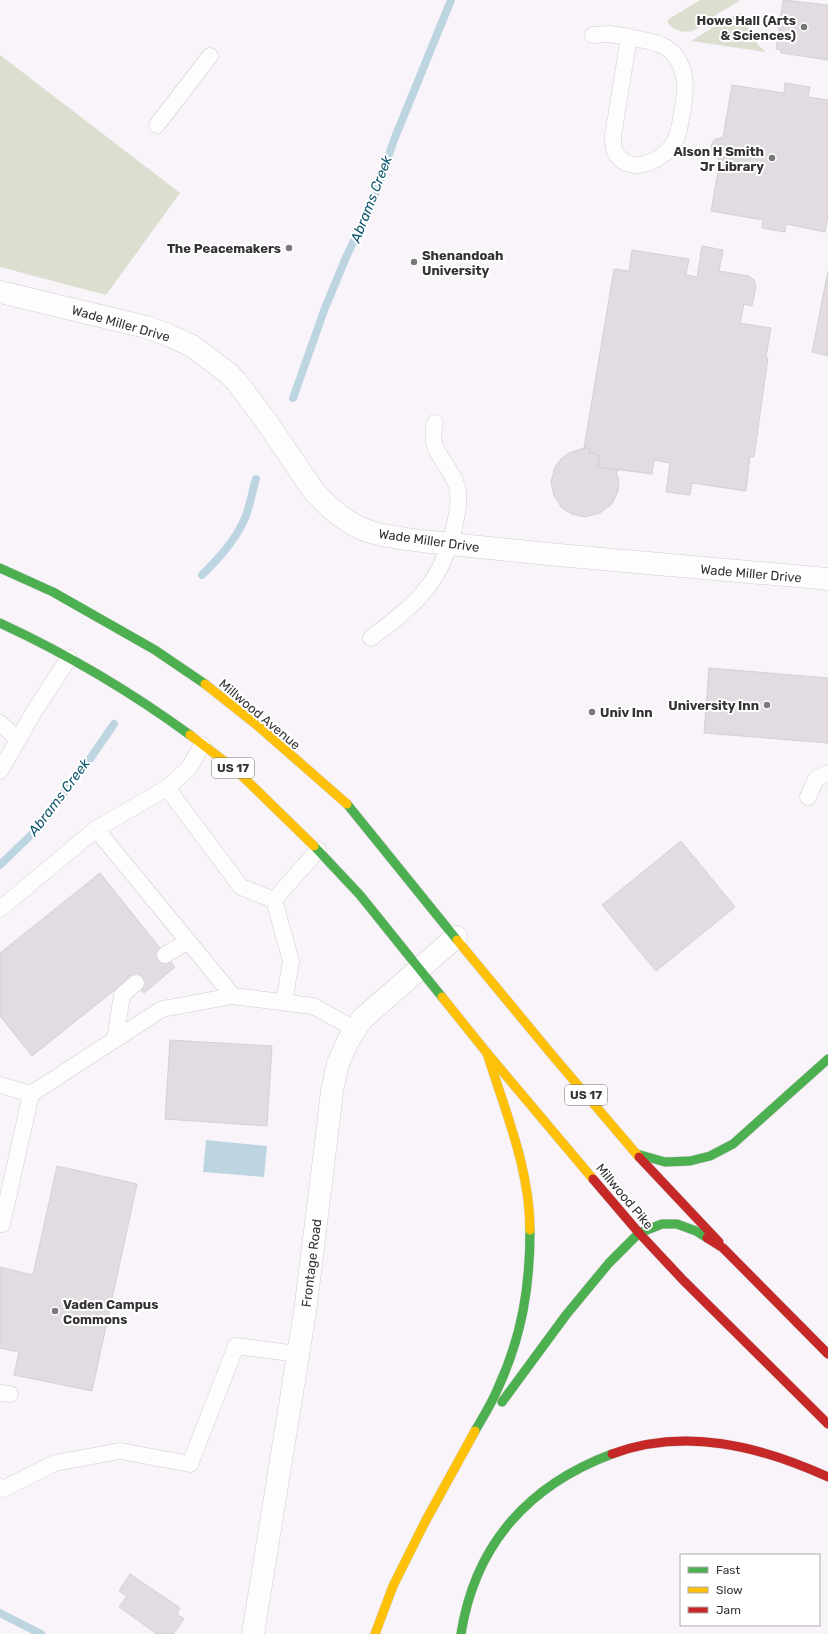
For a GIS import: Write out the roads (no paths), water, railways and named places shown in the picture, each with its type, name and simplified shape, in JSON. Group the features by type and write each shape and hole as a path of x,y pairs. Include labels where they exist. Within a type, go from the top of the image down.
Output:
{"main road":[{"name":"Millwood Avenue","path":"0,568 53,592 154,650 223,698 352,808 456,937"},
{"name":"US 17","path":"0,623 112,682 236,770 304,835 360,895 420,970"},
{"name":"US 17","path":"456,937 553,1056 637,1154 724,1248 828,1354"},
{"name":"Millwood Pike","path":"420,970 486,1052 639,1233 688,1285 828,1424"},
{"path":"375,1634 393,1586 425,1522 498,1389 512,1355 524,1312 530,1256 530,1208 522,1166 486,1052"},
{"path":"637,1154 665,1162 690,1161 710,1156 733,1144 828,1059"},
{"path":"463,1454 566,1315 609,1263 639,1233 662,1224 677,1224 696,1231 724,1248"},
{"path":"461,1634 471,1596 486,1555 509,1522 538,1493 574,1470 613,1454 654,1444 696,1441 742,1447 788,1459 828,1477"}],"street":[{"name":"Wade Miller Drive","path":"0,292 146,328 166,334 192,346 212,360 237,382 266,421 313,490 338,515 353,525 388,536 451,544 602,560 828,579"},
{"name":"Frontage Road","path":"252,1634 298,1354 317,1219 332,1091 338,1063 348,1041 362,1019 420,970 456,937"}],"lane":[{"path":"593,35 610,34 629,37 655,43 667,48 680,64 683,71 685,100 676,140 661,158 640,165 634,165 622,160 616,154 613,136 629,37"},
{"path":"157,125 210,56"},
{"path":"371,638 413,605 427,589 437,575 451,544 458,496 454,479 434,445 433,433 435,422"},
{"path":"0,771 34,710 69,658"},
{"path":"0,723 18,740"},
{"path":"0,909 96,830 167,788 190,768 202,745"},
{"path":"808,797 816,779 828,774"},
{"path":"167,788 241,887 274,900"},
{"path":"96,830 233,996"},
{"path":"274,900 318,850"},
{"path":"274,900 291,960 284,1002"},
{"path":"165,955 188,941"},
{"path":"115,1040 122,995 136,983"},
{"path":"0,1224 2,1224 31,1094 162,1009 233,996 313,1006 356,1029"},
{"path":"0,1085 31,1094"},
{"path":"0,1488 3,1489 55,1463 120,1452 190,1464 236,1346 298,1354"}],"water":[{"path":"206,1140 267,1146 264,1177 203,1172"}],"waterway":[{"name":"Abrams Creek","path":"293,398 325,308 347,255 371,206 394,140 451,0"},
{"name":"Abrams Creek","path":"202,575 226,549 241,526 248,509 256,479"},
{"name":"Abrams Creek","path":"0,865 33,833 92,756 114,724"},
{"path":"0,1613 41,1634"}],"place":[{"name":"Howe Hall (Arts & Sciences)","path":"804,27"},
{"name":"Alson H Smith Jr Library","path":"772,158"},
{"name":"The Peacemakers","path":"289,248"},
{"name":"Shenandoah University","path":"414,262"},
{"name":"University Inn","path":"767,705"},
{"name":"Univ Inn","path":"592,712"},
{"name":"Vaden Campus Commons","path":"55,1311"}]}
